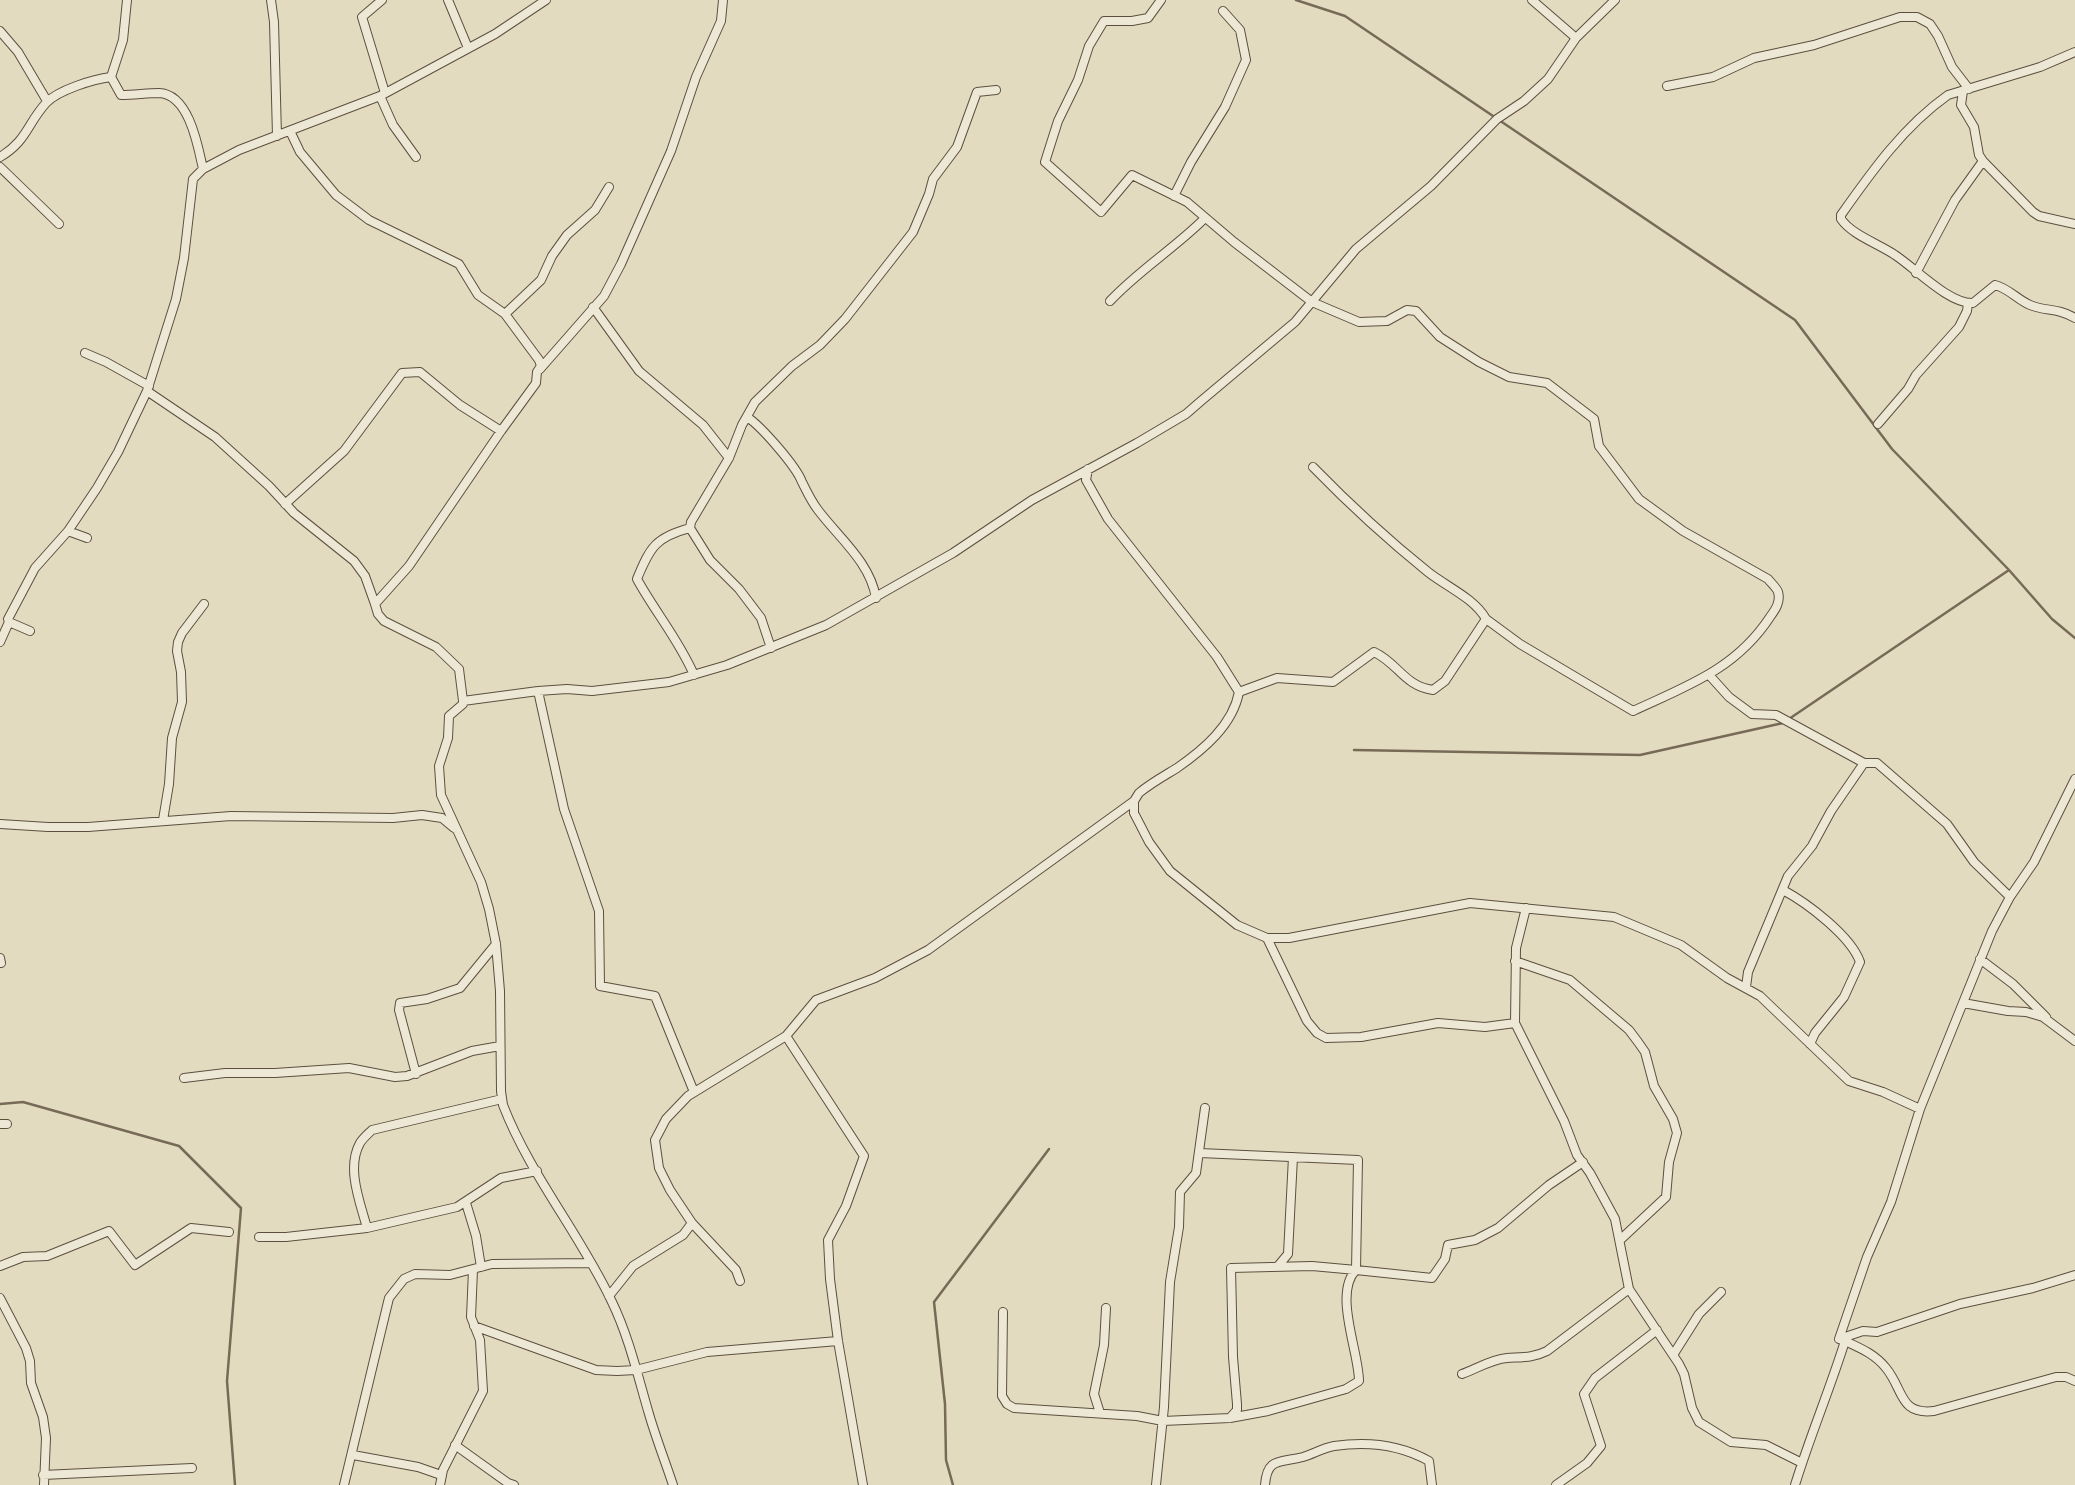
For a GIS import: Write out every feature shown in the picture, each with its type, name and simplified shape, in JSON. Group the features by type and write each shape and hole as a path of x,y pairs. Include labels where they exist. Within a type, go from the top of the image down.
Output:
{"street":[{"path":"127,0 123,40 111,77 121,96 162,93 183,106 197,141 203,169"},
{"path":"271,0 277,136"},
{"path":"382,0 362,17 393,125 416,157"},
{"path":"448,0 468,48"},
{"path":"0,642 8,619 35,568 68,531 97,488 118,452 148,389 176,299 186,246 193,178 203,169 239,150 383,95 495,34 546,0"},
{"path":"537,372 604,296 621,264 671,150 696,77 721,21 723,0"},
{"path":"1161,0 1148,18 1104,21 1089,46 1078,80 1058,121 1045,162 1101,212 1132,175 1187,202 1312,302 1359,322 1387,321 1406,310 1416,311 1440,337 1479,362 1509,377 1547,383 1594,419 1599,446 1639,499 1683,531 1768,579 1778,592 1778,605 1740,654 1710,676 1633,711 1520,643 1486,619 1479,607 1438,580 1395,545 1312,467"},
{"path":"1532,0 1576,38"},
{"path":"463,701 538,691 592,691 669,682 727,665 771,648 826,625 876,598 953,553 1020,508 1186,414 1295,322 1356,249 1431,186 1491,125 1548,79 1576,38 1615,0"},
{"path":"1174,196 1191,162 1225,107 1246,60 1240,30 1223,10"},
{"path":"1667,86 1713,77 1754,58 1814,45 1900,17 1917,17 1930,24 1966,90 1961,105 1973,127 1979,155 1983,161 2033,212 2039,216 2075,224"},
{"path":"0,31 18,52 47,101"},
{"path":"2075,52 2040,67 1948,95 1917,119 1870,174 1841,215 1843,223 1902,260 1927,282 1968,303 1973,303 1995,285 2004,287 2028,304 2061,310 2075,318"},
{"path":"0,157 15,148 47,101 91,79 111,77"},
{"path":"771,648 761,618 739,589 710,560 690,528 691,522 729,458 747,417 764,392 820,345 869,291 913,232 933,179 957,147 977,92 996,90"},
{"path":"290,131 300,152 336,195 369,220 459,264 478,295 505,314 540,360 536,383 409,566 375,604"},
{"path":"1916,273 1955,200 1983,161"},
{"path":"0,167 59,224"},
{"path":"505,314 541,280 552,256 567,235 595,210 609,187"},
{"path":"1110,301 1151,262 1180,243 1205,218"},
{"path":"1878,424 1908,389 1916,375 1959,327 1968,303"},
{"path":"593,307 639,371 703,425 729,458"},
{"path":"85,353 116,367 215,437 285,504 354,561 365,576 378,614 384,621 436,647 459,669 463,704 449,716 448,738 439,766 441,795 481,882 495,944 500,991 502,1099 509,1120 592,1263 618,1315 673,1485"},
{"path":"285,504 344,451 402,373 420,372 460,405 501,430"},
{"path":"747,417 757,424 802,480 819,513 837,532 873,581 876,598"},
{"path":"740,1280 736,1270 692,1223 659,1168 655,1140 666,1119 694,1092 786,1036 816,1000 875,978 928,950 1135,801 1146,786 1177,768 1203,748 1226,722 1237,702 1239,692 1217,657 1108,519 1086,480 1087,469"},
{"path":"1071,478 1086,480"},
{"path":"690,528 666,535 646,556 637,579 656,613 682,648 694,675"},
{"path":"68,531 87,538"},
{"path":"163,820 172,738 182,702 178,642 204,604"},
{"path":"1239,692 1277,678 1333,682 1374,652 1386,657 1399,673 1418,688 1433,690 1445,681 1486,619"},
{"path":"9,622 30,631"},
{"path":"1710,676 1729,697 1752,714 1776,715 1864,763 1877,763 1947,824 1974,862 2010,897"},
{"path":"538,691 564,809 599,911 600,986 655,996 694,1092"},
{"path":"1746,987 1748,972 1788,876 1812,846 1830,811 1864,763"},
{"path":"1795,1485 1867,1257 1891,1202 1920,1109 1980,959 2010,897 2034,862 2075,779"},
{"path":"1135,801 1134,813 1149,842 1170,871 1237,925 1267,938 1289,938 1470,903 1614,917 1681,945 1727,978 1760,996 1849,1081 1898,1098 1920,1109"},
{"path":"0,824 88,827 231,816 393,818 422,815 442,818 458,832"},
{"path":"1783,890 1818,913 1849,944 1860,962 1844,997 1815,1033 1810,1044"},
{"path":"1526,908 1519,930 1515,961 1515,1023 1564,1121 1577,1155 1609,1206 1620,1240 1629,1289 1684,1374 1692,1408 1699,1422 1731,1442 1766,1445 1802,1463"},
{"path":"1267,938 1307,1021 1317,1033 1326,1038 1361,1037 1438,1023 1485,1027 1515,1023"},
{"path":"416,1074 399,1005 404,1001 427,999 460,988 495,944"},
{"path":"1980,959 2013,984 2036,1004 2050,1021 2075,1041"},
{"path":"1515,961 1570,980 1629,1030 1645,1052 1654,1086 1673,1119 1677,1133 1669,1162 1666,1197 1620,1240"},
{"path":"1963,1003 2026,1012 2050,1021"},
{"path":"786,1036 864,1156 846,1206 828,1240 838,1340 863,1485"},
{"path":"184,1078 225,1073 349,1068 395,1077 416,1074 472,1051 500,1046"},
{"path":"366,1228 354,1182 359,1144 372,1130 502,1099"},
{"path":"1156,1485 1163,1421 1170,1282 1180,1192 1196,1172 1205,1108"},
{"path":"1003,1312 1002,1396 1007,1404 1014,1408 1100,1413 1163,1421 1230,1418 1268,1411 1356,1385 1359,1375 1349,1324 1347,1285 1356,1270 1358,1160 1200,1153"},
{"path":"1278,1266 1288,1254 1293,1157"},
{"path":"1230,1418 1237,1410 1231,1268 1312,1266 1432,1278 1445,1259 1448,1245 1475,1240 1498,1228 1549,1185 1583,1162"},
{"path":"259,1237 299,1236 353,1227 366,1228 466,1203 501,1178 537,1171"},
{"path":"440,1485 441,1475 483,1391 480,1340 471,1317 477,1269 476,1236 466,1203"},
{"path":"609,1296 633,1266 683,1235 692,1223"},
{"path":"0,1266 23,1257 47,1256 109,1231 135,1265 191,1228 229,1232"},
{"path":"344,1485 389,1298 408,1276 450,1275 492,1264 592,1263"},
{"path":"1842,1340 1863,1331 1877,1332 1960,1304 2033,1288 2075,1275"},
{"path":"1462,1374 1504,1358 1522,1359 1547,1351 1629,1289"},
{"path":"1673,1355 1699,1314 1721,1292"},
{"path":"0,1298 26,1348 30,1361 31,1383 44,1417 44,1485"},
{"path":"1100,1413 1094,1394 1104,1345 1106,1308"},
{"path":"474,1326 596,1370 636,1370 707,1352 838,1340"},
{"path":"1556,1485 1587,1463 1601,1446 1584,1394 1595,1378 1657,1330"},
{"path":"1842,1340 1875,1356 1899,1388 1906,1405 1919,1412 1934,1411 2056,1377 2075,1381"},
{"path":"1265,1485 1266,1470 1273,1463 1304,1457 1333,1446 1365,1443 1382,1444 1414,1453 1429,1461 1432,1485"},
{"path":"455,1445 514,1485"},
{"path":"353,1455 418,1467 441,1475"},
{"path":"43,1475 192,1468"}],"waterway":[{"path":"1296,0 1345,16 1795,320 1892,449 2009,570 2052,619 2075,638"},
{"path":"1354,750 1640,755 1783,723 2009,570"},
{"path":"0,1104 23,1102 179,1146 241,1208 227,1381 235,1485"},
{"path":"953,1485 946,1460 945,1404 934,1302 1049,1149"}]}
